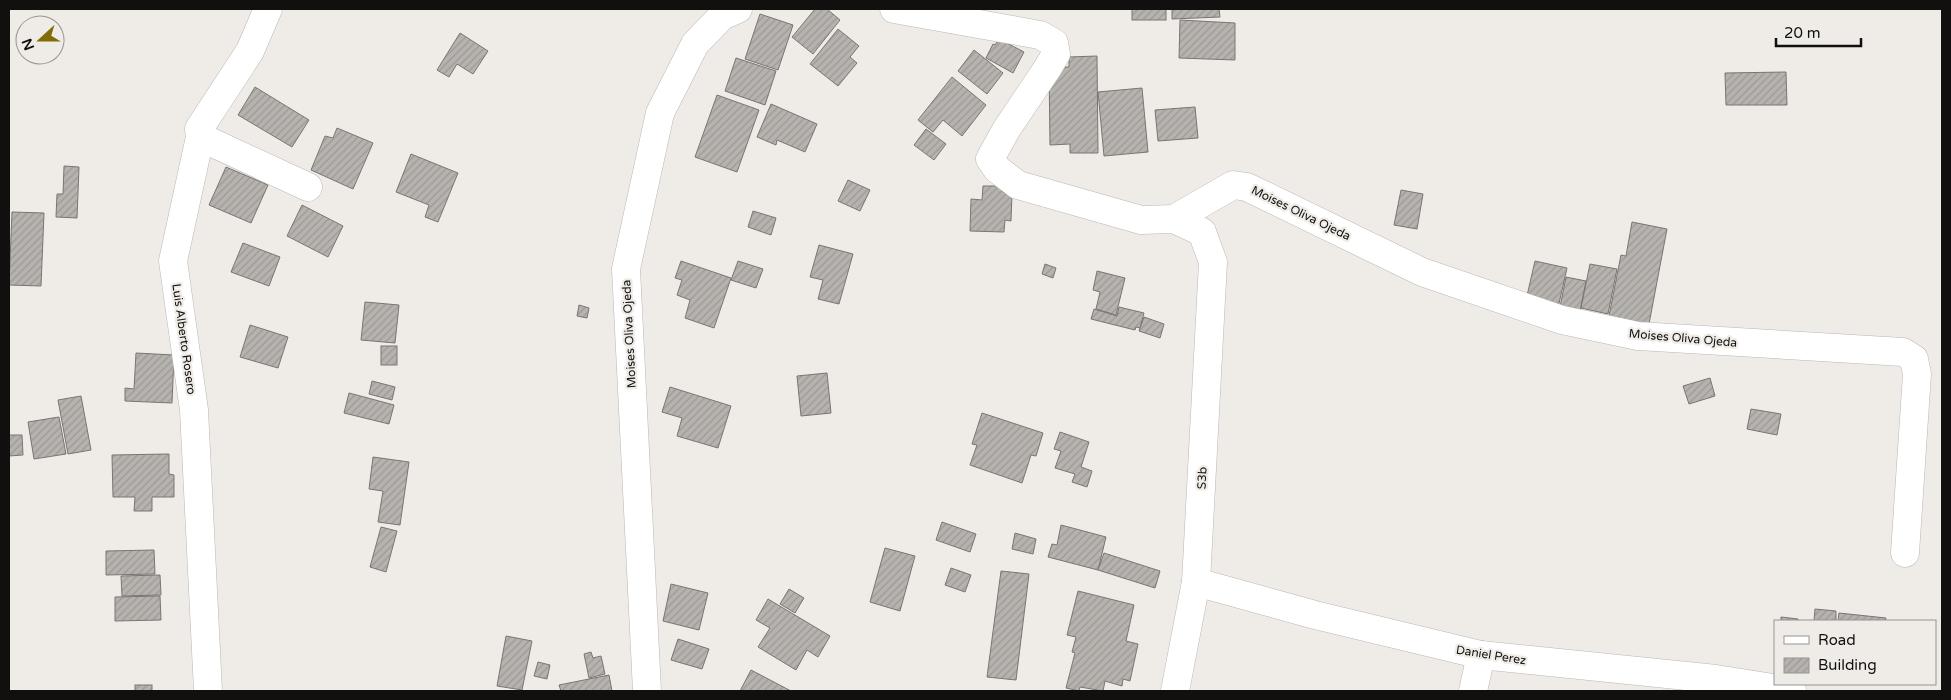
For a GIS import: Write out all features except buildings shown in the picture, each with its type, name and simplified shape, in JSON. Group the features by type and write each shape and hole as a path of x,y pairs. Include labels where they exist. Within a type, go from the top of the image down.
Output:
{"street":[{"name":"Luis Alberto Rosero","path":"208,691 194,410 173,261 200,137 199,129 250,51 268,9"},
{"name":"Moises Oliva Ojeda","path":"647,691 626,269 660,113 695,44 722,16 738,9"},
{"name":"Moises Oliva Ojeda","path":"894,9 1040,35 1054,43 1056,54 1006,130 990,159 997,169 1018,185 1141,220 1174,219 1202,232 1213,262"},
{"path":"200,137 308,187"},
{"name":"Moises Oliva Ojeda","path":"1174,219 1233,185 1247,187 1422,272 1562,320 1638,336 1903,352 1914,359 1917,374 1905,553"},
{"name":"S3b","path":"1175,691 1196,582 1213,262"},
{"name":"Daniel Perez","path":"1196,582 1481,656 1716,679 1792,691"},
{"path":"1473,691 1481,656"}]}
